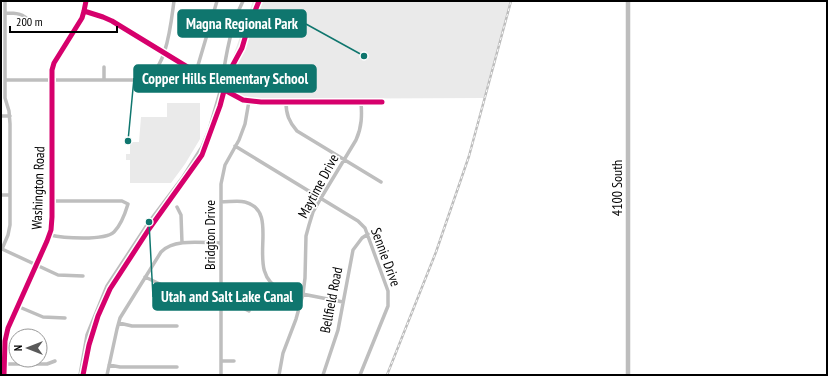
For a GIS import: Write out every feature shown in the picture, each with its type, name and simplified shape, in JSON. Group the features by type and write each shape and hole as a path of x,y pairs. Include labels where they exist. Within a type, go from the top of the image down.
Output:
{"main road":[{"name":"4100 South","path":"628,1 628,375"}],"street":[{"path":"5,1 5,80 6,102 10,116 10,230 2,249 58,275 83,276"},
{"name":"Washington Road","path":"4,375 3,364 6,334 17,306 50,235 52,223 52,67 82,18 86,1"},
{"path":"5,80 139,80 147,78 151,75 164,53 174,1"},
{"path":"196,72 217,1"},
{"path":"84,11 112,21 236,97 249,101 382,102"},
{"path":"5,13 23,15 30,22"},
{"path":"104,67 104,80"},
{"name":"Bridgton Drive","path":"221,375 222,174 245,124 249,101"},
{"path":"286,102 289,121 297,131 381,182"},
{"name":"Maytime Drive","path":"279,375 283,353 296,319 303,294 306,236 309,225 321,198 360,131 362,121 362,102"},
{"path":"1,116 10,116"},
{"name":"Sennie Drive","path":"235,146 358,221 365,228 388,291 388,303 360,375"},
{"path":"1,195 10,195"},
{"path":"50,235 61,237 103,237 111,235 122,220 128,204 122,201 52,201"},
{"path":"221,202 247,202 259,212 263,221 263,264 266,278 275,287 282,290 343,302"},
{"path":"177,208 181,215 182,243"},
{"name":"Bellfield Road","path":"323,375 338,330 353,250 362,238 368,234"},
{"path":"107,375 123,312 164,249 171,245 182,243 221,243"},
{"path":"145,277 162,285 177,286"},
{"path":"17,306 43,317 65,318"},
{"path":"221,308 241,307 249,312"},
{"path":"119,323 132,326 177,326"},
{"path":"3,364 47,364 55,361"},
{"path":"221,361 234,361"},
{"path":"109,365 120,367 177,367"}],"shaded area":[{"path":"253,1 511,1 485,98 248,99 235,93 223,84"},
{"path":"167,103 200,103 200,139 185,164 171,183 130,183 130,160 126,160 126,154 130,154 130,142 139,142 141,117 167,117"}],"waterway":[{"path":"222,81 232,30 243,1"},
{"path":"80,375 87,335 107,286 149,222 183,177 202,147 209,130 220,92"}],"railway":[{"path":"387,375 436,252 469,156 511,1"}],"cycle path":[{"path":"4,375 5,341 8,328 51,230 52,70 54,63 82,18 86,1"},
{"path":"83,375 89,345 98,316 110,289 149,229 202,155 220,106 229,72 242,48 259,1"},
{"path":"84,11 112,21 243,100 261,102 382,102"}],"place":[{"name":"Magna Regional Park","path":"364,56"},
{"name":"Copper Hills Elementary School","path":"128,141"},
{"name":"Utah and Salt Lake Canal","path":"149,222"}]}
